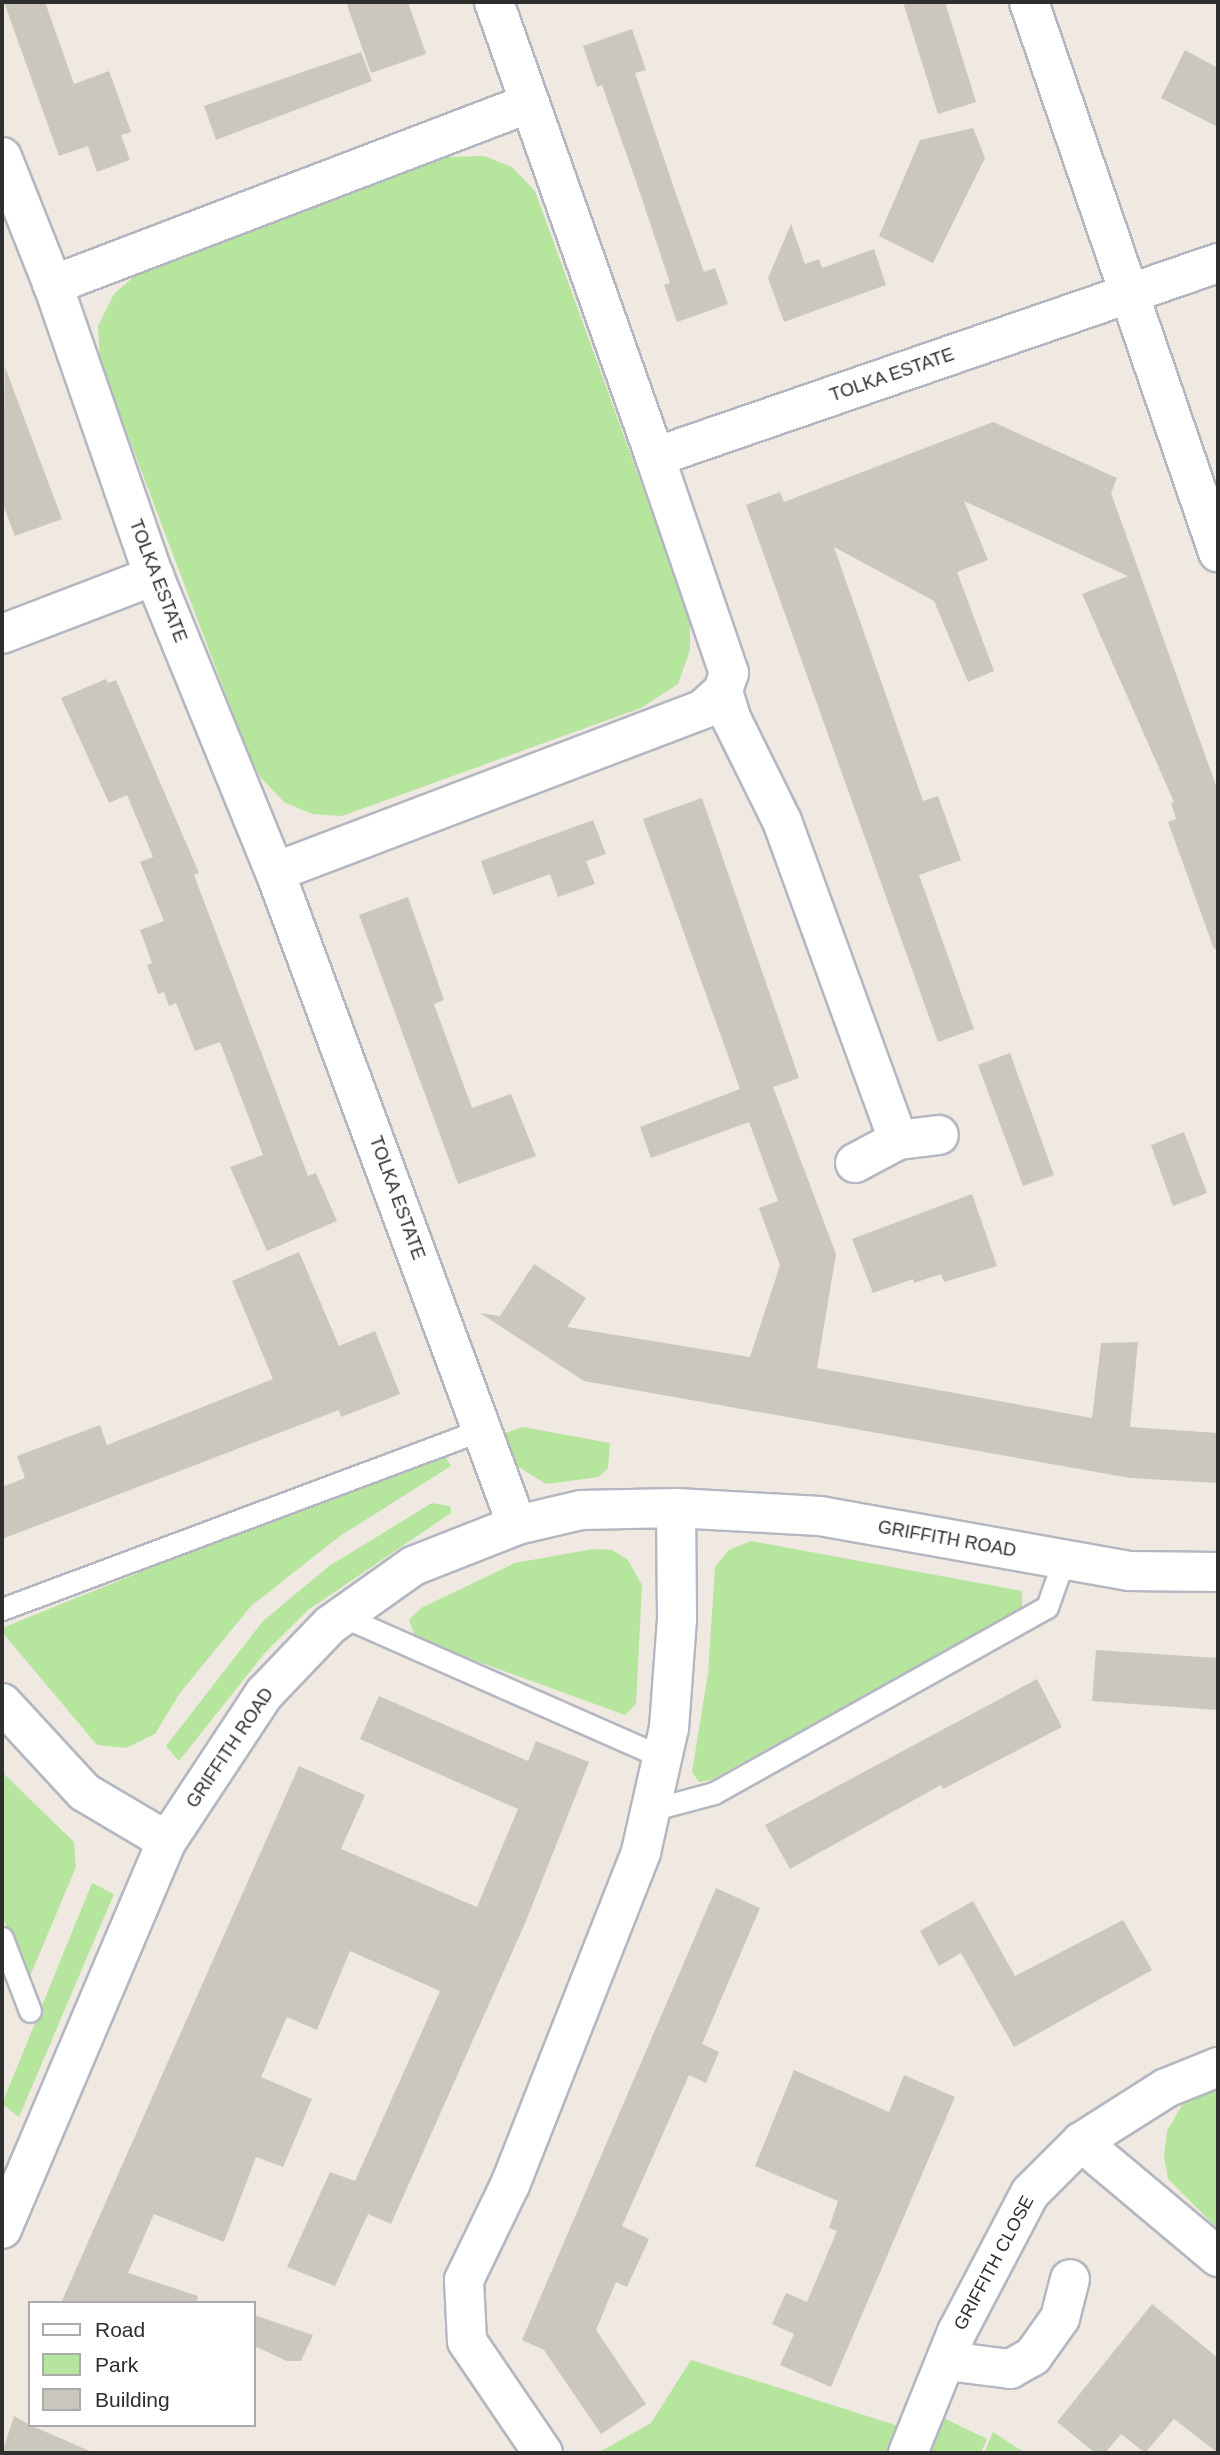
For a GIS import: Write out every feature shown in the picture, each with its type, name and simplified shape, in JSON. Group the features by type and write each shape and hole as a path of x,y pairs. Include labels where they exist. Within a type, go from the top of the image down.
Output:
{"street":[{"path":"275,872 703,709 723,691 729,673 494,2"},
{"path":"1029,2 1218,552"},
{"path":"53,285 530,103"},
{"name":"TOLKA ESTATE","path":"2,157 53,285 154,576 275,872 517,1524"},
{"name":"TOLKA ESTATE","path":"655,457 1128,291 1218,263"},
{"path":"2,634 154,576"},
{"path":"723,691 732,720 782,821 898,1140"},
{"path":"855,1163 898,1140 939,1135"},
{"path":"542,2453 467,2341 464,2280 510,2185 642,1852 662,1757 677,1619 676,1508"},
{"name":"GRIFFITH ROAD","path":"2,2229 167,1841 264,1694 342,1616 413,1566 517,1524 581,1510 676,1508 820,1516 1129,1571 1218,1572"},
{"path":"2,1703 84,1792 167,1841"},
{"name":"GRIFFITH CLOSE","path":"908,2453 957,2333 1030,2193 1082,2142 1167,2088 1218,2067"},
{"path":"1082,2142 1218,2257"},
{"path":"947,2361 1010,2369 1033,2356 1060,2318 1070,2279"}],"lane":[{"path":"2,1609 481,1430"},
{"path":"651,1810 714,1793 1047,1607 1064,1559"},
{"path":"342,1616 662,1757"},
{"path":"2,1938 30,2011"}],"green space":[{"path":"484,156 512,167 535,191 690,618 690,650 678,684 641,708 342,816 312,814 284,802 261,778 249,756 100,361 98,326 114,294 146,266 447,157"},
{"path":"523,1427 610,1443 608,1468 599,1477 546,1484 517,1466 502,1434"},
{"path":"442,1450 451,1466 340,1536 251,1606 180,1693 155,1734 126,1748 97,1745 2,1632 2,1628"},
{"path":"432,1503 450,1506 451,1513 308,1610 264,1654 179,1761 166,1746 263,1621 329,1566"},
{"path":"751,1541 1022,1591 1022,1608 711,1780 699,1782 692,1772 708,1673 715,1567 729,1550"},
{"path":"593,1549 612,1550 628,1560 642,1585 636,1704 625,1715 416,1639 409,1620 421,1608 515,1563"},
{"path":"2,1772 74,1842 76,1867 28,1981 2,1915"},
{"path":"92,1883 114,1894 19,2117 2,2104"},
{"path":"1218,2090 1218,2229 1168,2179 1164,2156 1167,2131 1184,2102"},
{"path":"691,2360 917,2432 927,2410 987,2439 981,2453 598,2453 651,2423"},
{"path":"993,2432 1025,2453 984,2453"}],"building":[{"path":"4,2 45,2 74,84 109,71 131,132 121,135 130,160 97,172 88,146 59,156"},
{"path":"346,2 408,2 426,54 371,73"},
{"path":"903,2 945,2 976,102 938,114"},
{"path":"632,29 646,70 635,73 677,197 704,272 715,268 728,304 677,322 664,285 670,283 637,184 602,85 597,87 583,46"},
{"path":"1185,50 1218,68 1218,127 1161,98"},
{"path":"361,52 372,81 216,140 204,106"},
{"path":"973,128 985,158 933,263 879,236 920,140"},
{"path":"791,224 805,264 819,259 822,268 874,249 886,285 784,322 768,278"},
{"path":"5,367 62,519 15,536 2,502"},
{"path":"993,422 1117,478 1111,493 1218,791 1218,948 1214,949 1168,822 1176,819 1171,803 1174,802 1082,594 1128,576 964,501 988,560 957,572 994,671 968,682 934,601 834,547 923,801 938,796 961,860 919,875 974,1029 938,1042 746,505 780,492 784,502"},
{"path":"106,679 108,683 116,680 199,873 194,875 308,1176 316,1173 337,1221 267,1251 230,1167 263,1155 220,1042 195,1051 176,1003 169,1006 164,992 158,994 147,965 152,963 140,930 164,921 140,862 153,857 127,795 109,803 61,698"},
{"path":"702,798 799,1078 773,1087 836,1254 817,1368 1092,1418 1101,1343 1138,1342 1130,1427 1218,1433 1218,1483 1130,1478 584,1381 480,1313 500,1316 534,1264 586,1298 567,1327 750,1357 780,1265 759,1208 778,1201 749,1122 651,1158 640,1127 740,1089 643,819"},
{"path":"593,820 606,854 586,861 595,884 558,897 550,874 493,895 481,861"},
{"path":"408,897 444,1000 434,1004 472,1108 511,1094 536,1156 458,1184 359,915"},
{"path":"1010,1053 1054,1175 1023,1186 978,1065"},
{"path":"1184,1132 1207,1193 1173,1206 1151,1145"},
{"path":"972,1194 997,1266 944,1282 941,1274 914,1283 913,1279 873,1293 852,1239"},
{"path":"299,1252 339,1346 375,1331 400,1394 341,1417 339,1410 2,1539 2,1487 25,1478 17,1456 100,1425 107,1445 273,1379 232,1281"},
{"path":"1096,1650 1218,1658 1218,1710 1092,1701"},
{"path":"1037,1679 1062,1727 943,1789 941,1785 790,1869 765,1825"},
{"path":"379,1696 528,1761 536,1741 589,1762 526,1921 391,2224 368,2214 335,2286 287,2267 330,2172 355,2181 440,1991 350,1951 317,2030 287,2017 261,2077 312,2099 283,2167 256,2157 224,2242 154,2214 128,2273 198,2296 197,2301 62,2301 299,1766 365,1795 341,1849 477,1907 518,1809 360,1739"},
{"path":"716,1888 760,1908 702,2044 719,2052 706,2083 689,2075 622,2226 649,2239 627,2287 616,2282 596,2330 646,2404 601,2434 544,2350 522,2340"},
{"path":"973,1901 1015,1976 1123,1920 1152,1970 1014,2047 961,1953 939,1966 920,1931"},
{"path":"794,2070 889,2112 904,2075 955,2097 831,2387 780,2365 794,2334 772,2324 786,2293 807,2302 837,2231 829,2228 838,2201 755,2166"},
{"path":"1152,2304 1218,2358 1218,2453 1174,2419 1145,2453 1121,2434 1105,2453 1095,2453 1057,2422"},
{"path":"256,2316 313,2335 301,2361 287,2361 256,2347"},
{"path":"14,2416 28,2424 28,2427 35,2427 94,2453 2,2453"}]}
